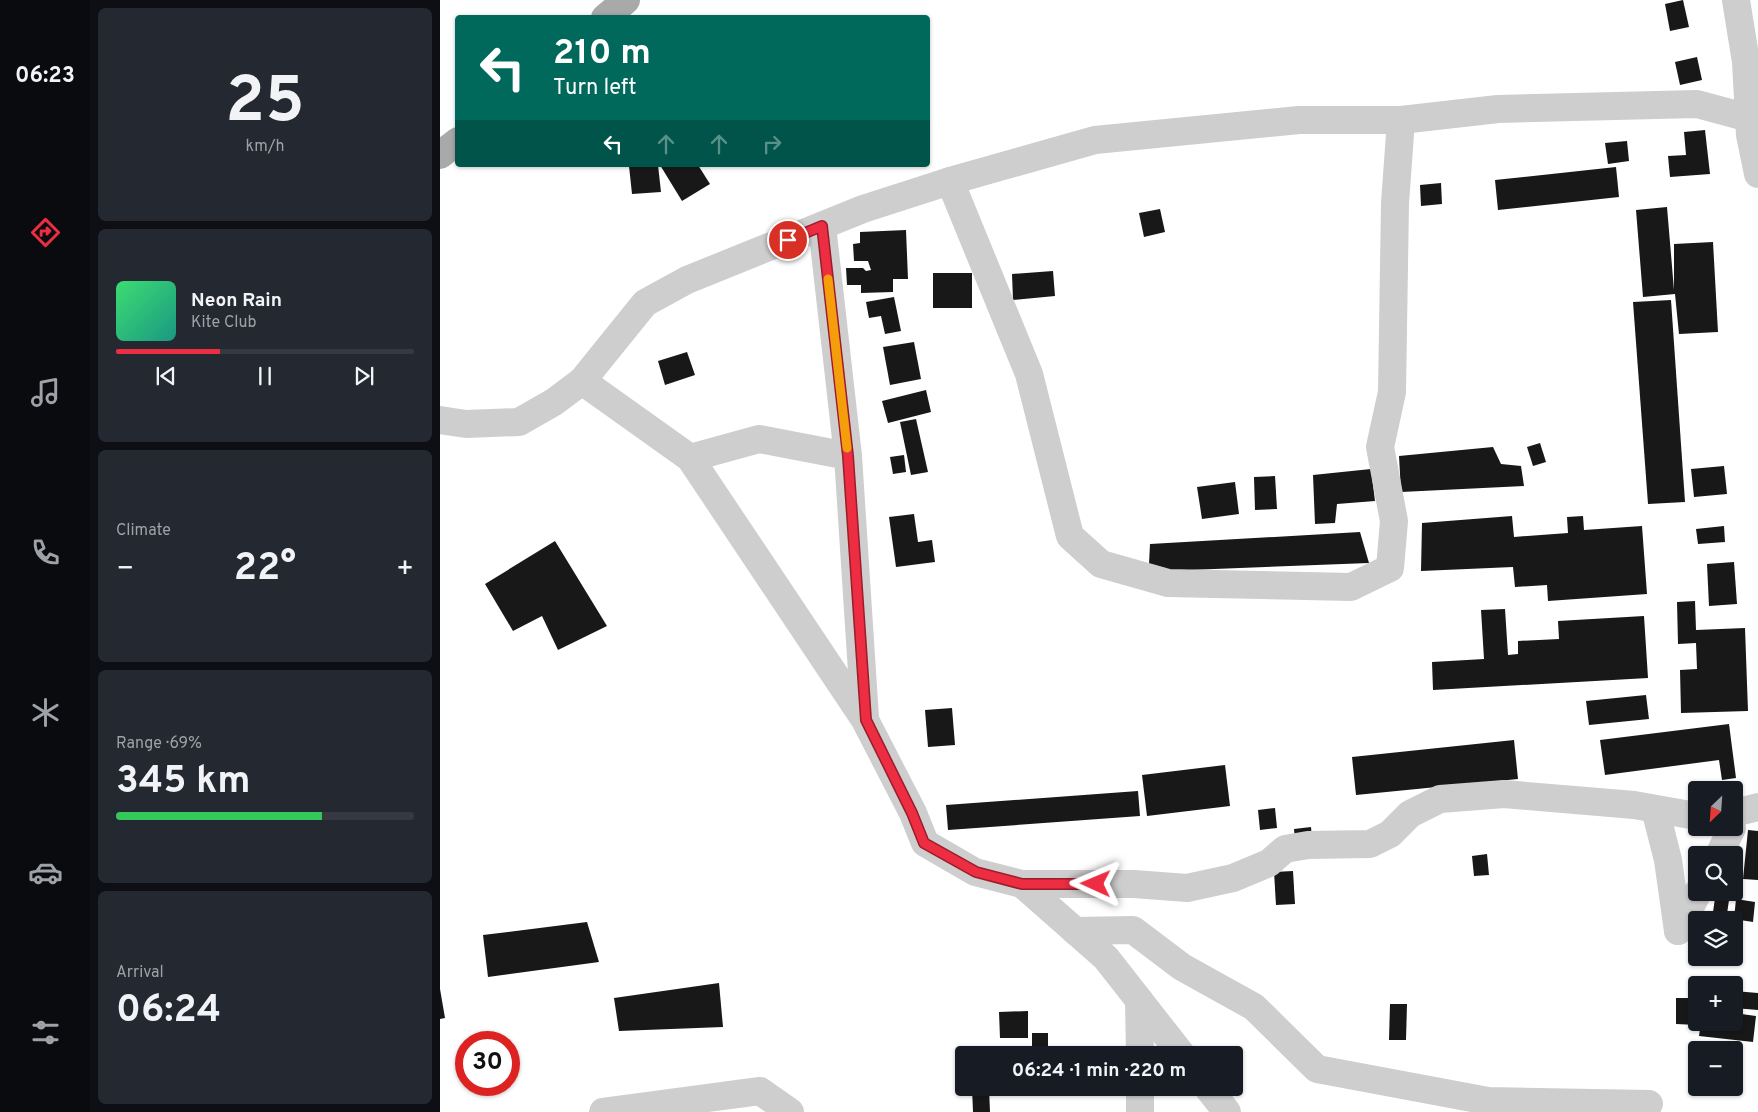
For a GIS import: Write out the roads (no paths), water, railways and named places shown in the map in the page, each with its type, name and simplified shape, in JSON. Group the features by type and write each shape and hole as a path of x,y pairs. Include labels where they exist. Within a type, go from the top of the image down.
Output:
{"main road":[{"path":"608,15 626,0"},
{"path":"440,155 455,143"}],"street":[{"path":"1736,0 1753,118 1750,135 1758,174"},
{"path":"440,420 466,424 518,422 554,402 582,381 646,304 686,280 863,209 950,181 1096,140 1298,120 1401,120 1498,109 1697,104 1753,118"},
{"path":"950,181 1029,374 1070,536 1101,564 1168,582 1351,588 1390,568 1394,521 1380,447 1392,392 1394,203 1401,120"},
{"path":"822,226 848,456 866,720"},
{"path":"582,381 690,458 866,720 912,813 924,843 976,872 1022,884 1134,884 1187,888 1233,878 1269,863 1285,849 1308,845 1370,844 1390,834 1410,814 1440,799 1504,794 1634,805 1688,815"},
{"path":"690,458 759,439 848,456"},
{"path":"1655,809 1668,860 1678,931 1693,901"},
{"path":"1022,884 1106,958 1175,1046"},
{"path":"1075,931 1133,930 1182,967 1254,1007 1317,1069 1488,1101 1649,1104"},
{"path":"1140,1000 1140,1046"},
{"path":"603,1112 760,1091 790,1112"},
{"path":"1140,1096 1140,1112"},
{"path":"1214,1096 1227,1112"}]}
